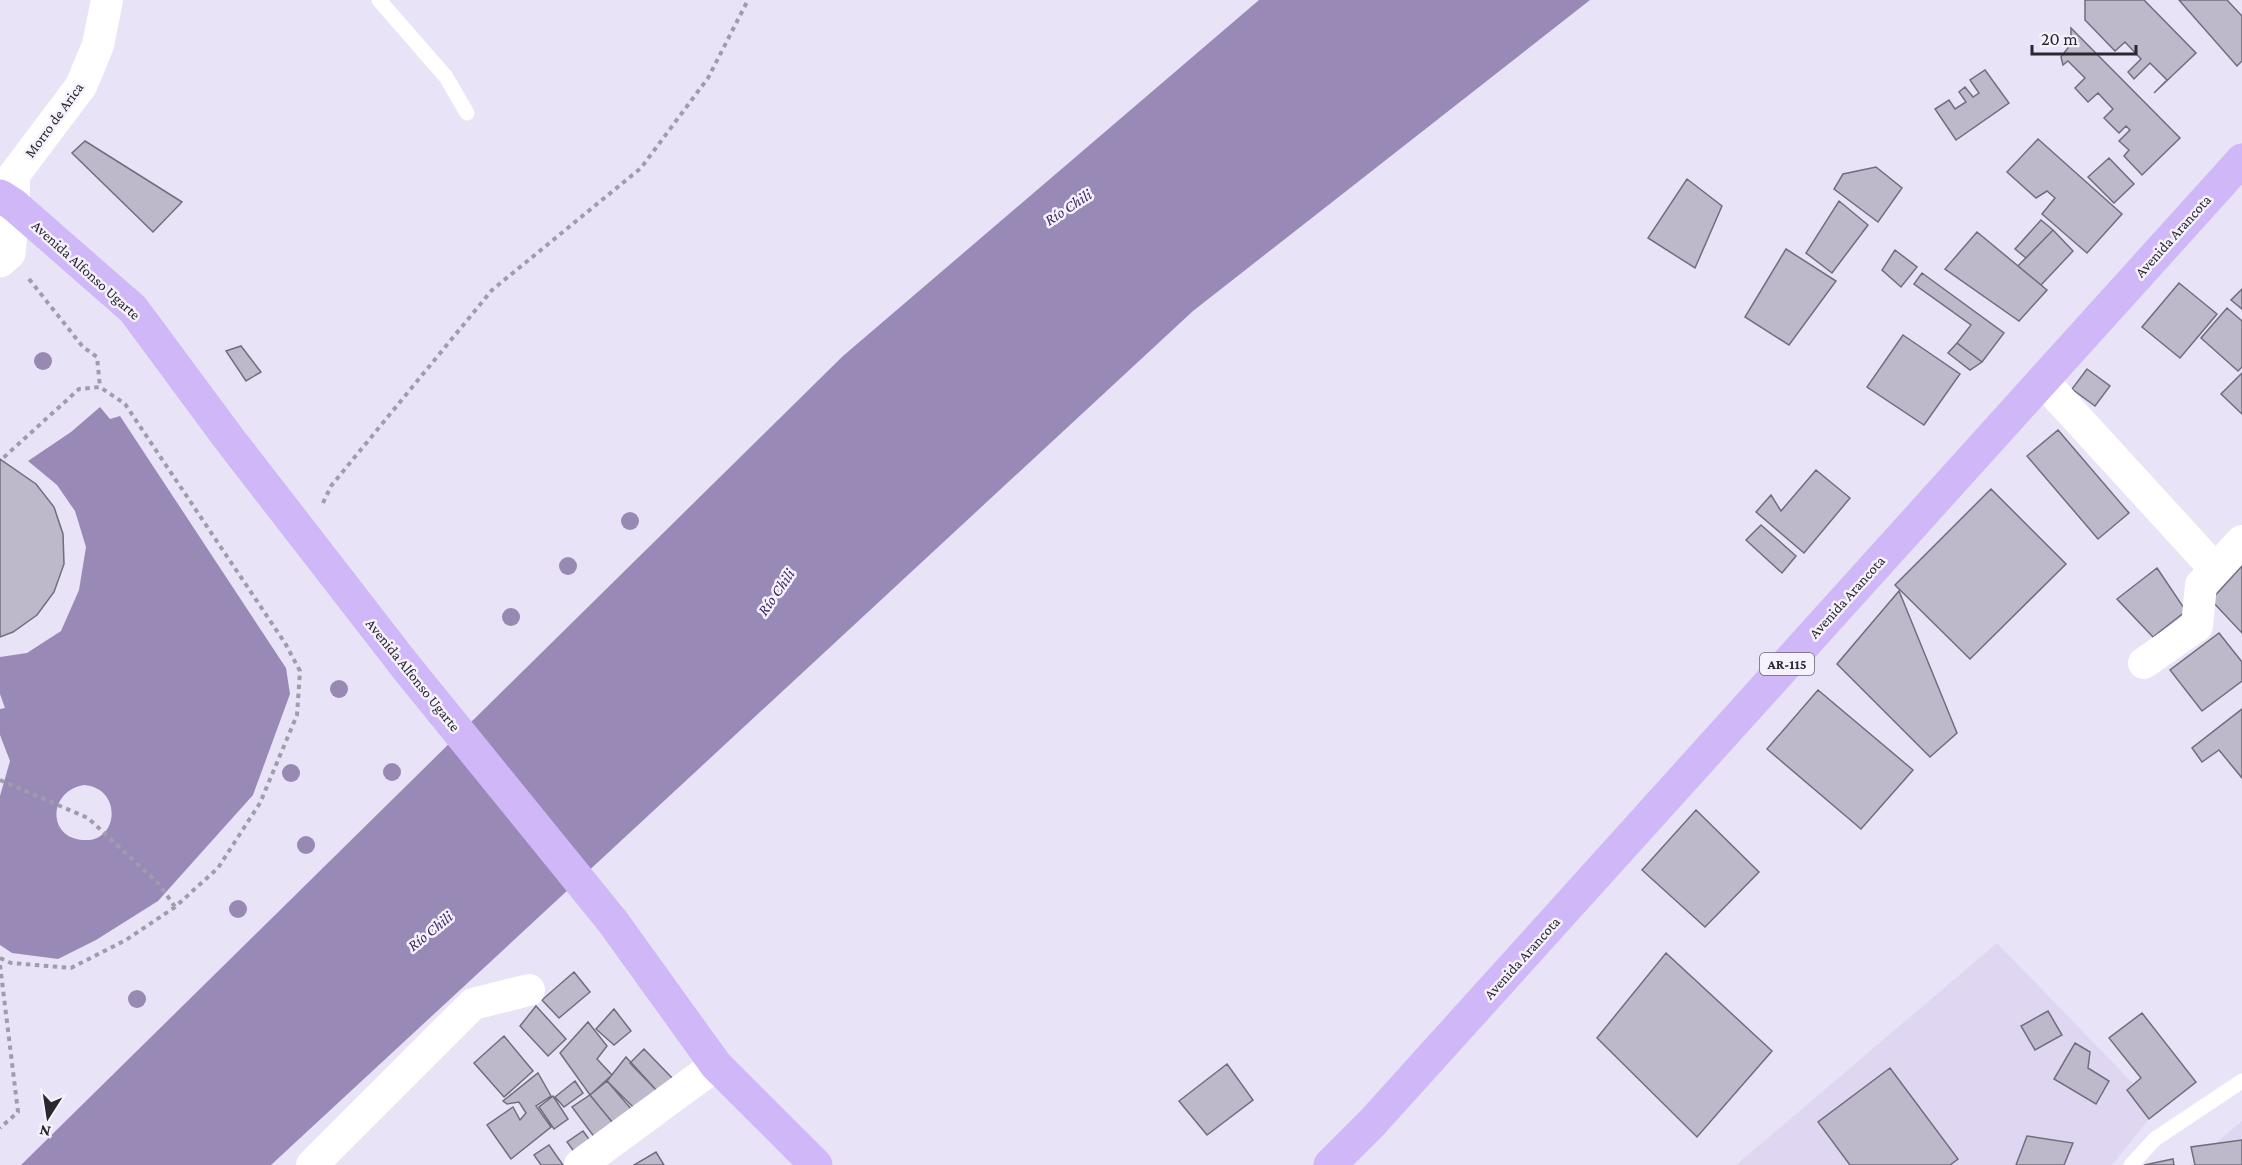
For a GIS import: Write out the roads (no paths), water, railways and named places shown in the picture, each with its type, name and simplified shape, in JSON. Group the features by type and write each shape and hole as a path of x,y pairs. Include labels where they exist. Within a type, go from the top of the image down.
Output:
{"main road":[{"name":"Avenida Arancota","path":"1330,1165 1372,1123 2242,160"},
{"name":"Avenida Alfonso Ugarte","path":"7,200 134,309 230,440 406,667 614,922 716,1065 816,1165"}],"street":[{"name":"Morro de Arica","path":"7,200 14,175 81,86 98,45 107,0"},
{"path":"4,257 7,200"},
{"path":"2043,381 2215,569"},
{"path":"2144,663 2197,626 2201,585 2242,541"},
{"path":"312,1165 473,1004 529,990"},
{"path":"580,1165 716,1065"}],"lane":[{"path":"379,0 446,77 467,113"},
{"path":"2131,1165 2155,1139 2242,1081"}],"water":[{"name":"Río Chili","path":"1259,0 1590,0 1193,311 271,1165 21,1165 843,356"},
{"path":"100,407 110,419 120,416 286,668 290,694 253,795 158,901 96,940 58,959 12,953 0,945 0,796 10,761 0,735 0,709 5,708 0,694 0,657 27,653 61,631 79,590 86,547 75,511 57,485 28,461 71,432","holes":["84,785 97,788 105,795 110,805 112,815 109,825 104,833 95,839 83,840 71,837 58,823 58,805 72,789"]}]}
